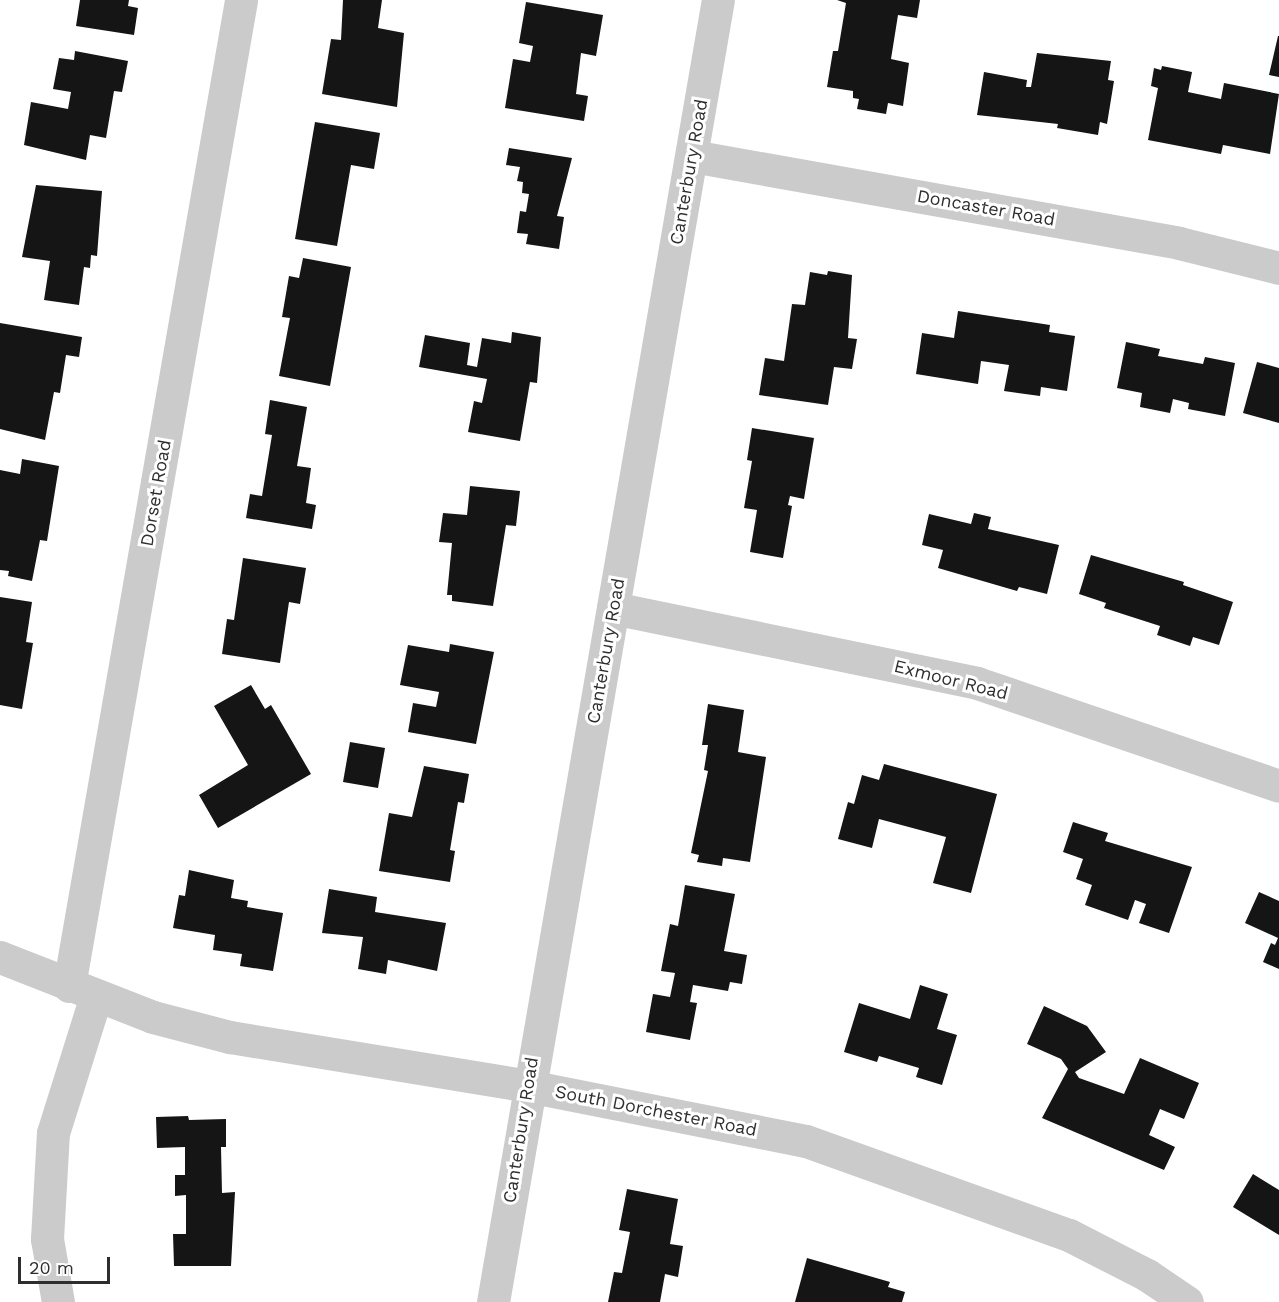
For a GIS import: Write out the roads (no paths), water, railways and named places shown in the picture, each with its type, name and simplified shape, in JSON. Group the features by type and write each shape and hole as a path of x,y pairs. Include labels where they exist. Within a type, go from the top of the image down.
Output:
{"street":[{"name":"Dorset Road","path":"58,1302 47,1239 54,1133 82,991 241,0"},
{"name":"Canterbury Road","path":"493,1302 528,1086 718,0"},
{"name":"Doncaster Road","path":"692,156 1179,243 1279,268"},
{"name":"Exmoor Road","path":"613,608 977,682 1279,786"},
{"name":"South Dorchester Road","path":"0,957 153,1017 230,1037 528,1086 806,1141 1069,1235 1147,1275 1186,1302"}]}
